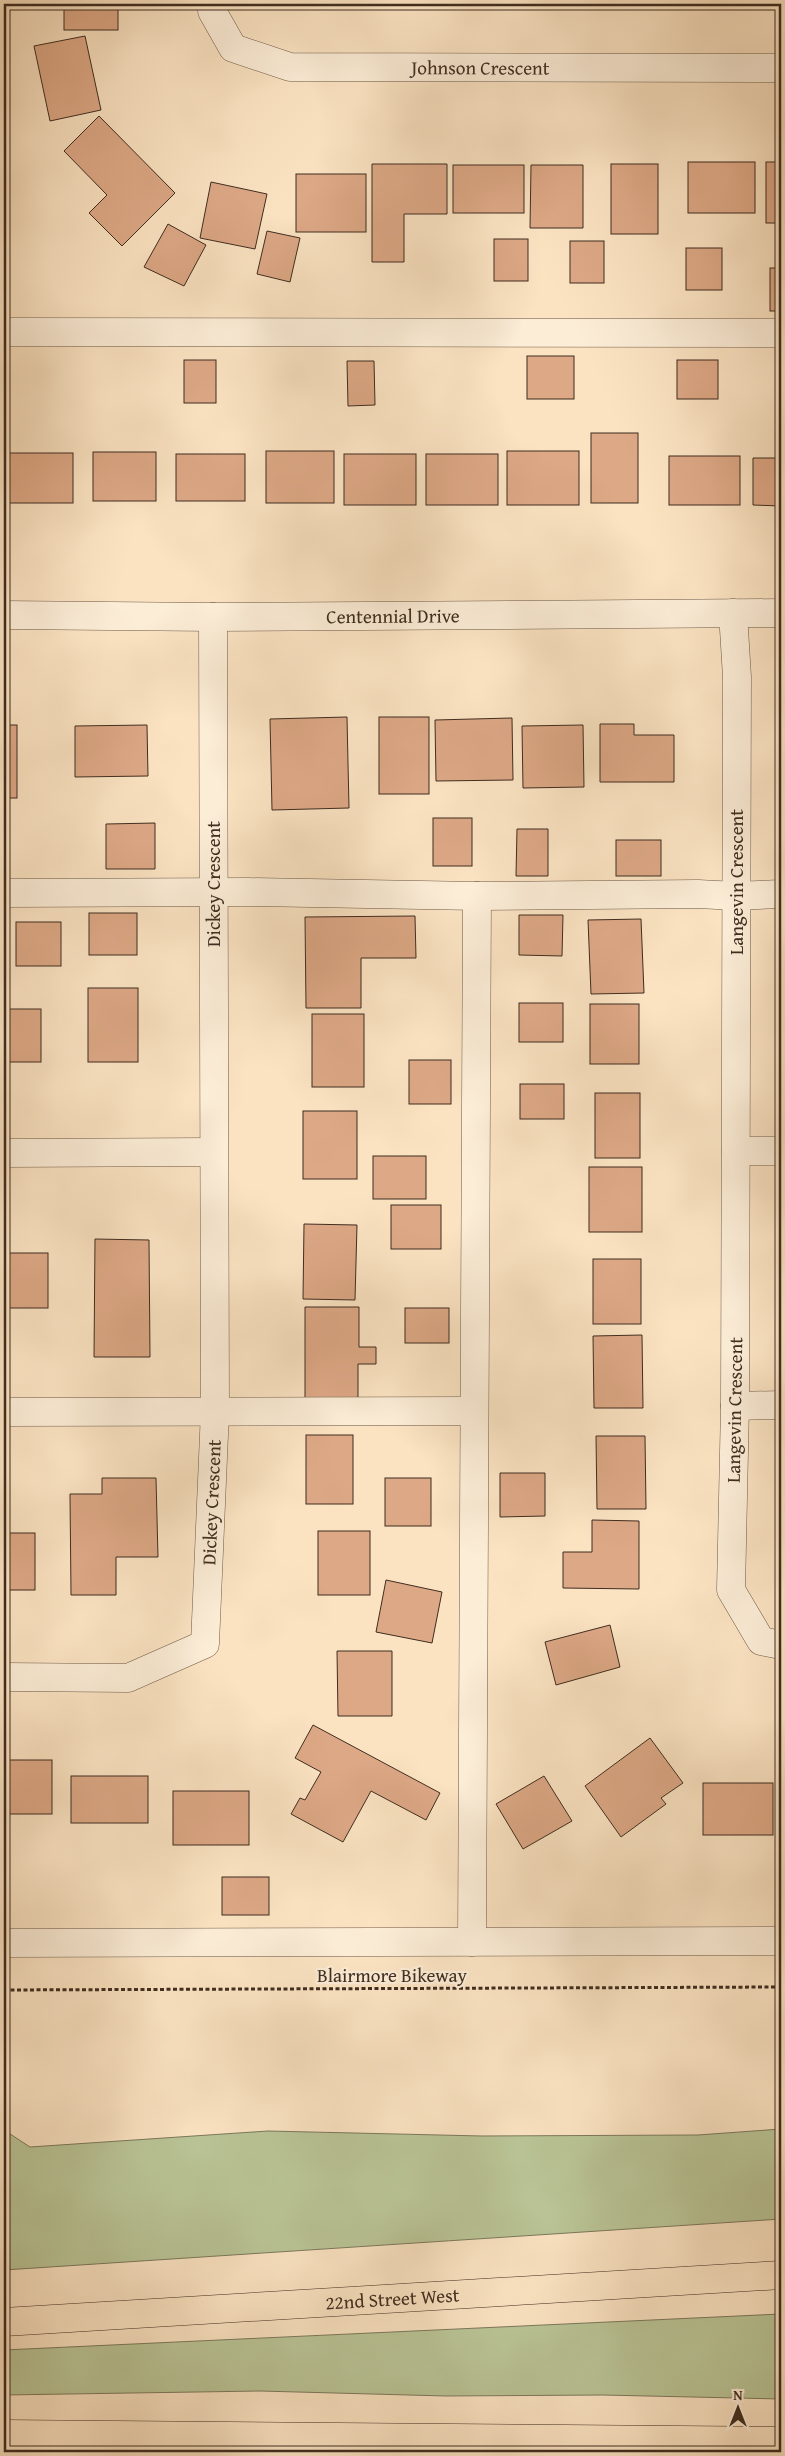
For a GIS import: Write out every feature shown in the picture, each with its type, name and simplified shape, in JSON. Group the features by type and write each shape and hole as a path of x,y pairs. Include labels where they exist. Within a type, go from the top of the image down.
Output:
{"highway":[{"name":"22nd Street West","path":"4,2322 781,2275"},
{"path":"4,2434 781,2441"}],"street":[{"name":"Johnson Crescent","path":"212,4 212,11 233,48 290,67 781,68"},
{"path":"4,332 781,333"},
{"name":"Langevin Crescent","path":"733,613 737,677 735,1406 731,1590 761,1641 781,1645"},
{"name":"Centennial Drive","path":"4,616 213,617 781,613"},
{"name":"Dickey Crescent","path":"4,1677 128,1678 205,1644 215,1411 213,617"},
{"path":"4,893 213,892 477,896 698,894 736,896 781,894"},
{"path":"472,1942 477,896"},
{"path":"736,1151 781,1151"},
{"path":"4,1153 213,1152"},
{"path":"735,1406 781,1405"},
{"path":"4,1412 474,1411"},
{"path":"4,1943 781,1941"}],"path":[{"name":"Blairmore Bikeway","path":"4,1990 781,1987"}],"green space":[{"path":"781,2129 781,2219 4,2270 4,2130 30,2147 268,2131 482,2136 698,2135"},
{"path":"781,2314 781,2399 603,2395 446,2396 260,2391 4,2395 4,2350"}],"building":[{"path":"64,4 118,4 118,30 64,30"},
{"path":"85,36 101,110 50,121 34,46"},
{"path":"99,116 175,193 122,246 89,213 107,195 64,151"},
{"path":"688,162 755,162 755,213 688,213"},
{"path":"766,162 781,162 781,223 766,223"},
{"path":"372,164 447,164 447,214 404,214 404,262 372,262"},
{"path":"611,164 658,164 658,234 611,234"},
{"path":"453,165 524,165 524,213 453,213"},
{"path":"531,165 583,165 583,228 530,228"},
{"path":"296,174 366,174 366,232 296,232"},
{"path":"211,182 267,194 255,249 200,238"},
{"path":"168,224 206,245 184,286 144,267"},
{"path":"267,231 300,238 290,282 257,274"},
{"path":"494,239 528,239 528,281 494,281"},
{"path":"570,241 604,241 604,283 570,283"},
{"path":"686,248 722,248 722,290 686,290"},
{"path":"770,268 781,268 781,311 770,311"},
{"path":"527,356 574,356 574,399 527,399"},
{"path":"184,360 216,360 216,403 184,403"},
{"path":"677,360 718,360 718,399 677,399"},
{"path":"347,361 374,361 375,405 348,406"},
{"path":"591,433 638,433 638,503 591,503"},
{"path":"266,451 334,451 334,503 266,503"},
{"path":"507,451 579,451 579,505 507,505"},
{"path":"93,452 156,452 156,501 93,501"},
{"path":"5,453 73,453 73,503 5,503"},
{"path":"176,454 245,454 245,501 176,501"},
{"path":"344,454 416,454 416,505 344,505"},
{"path":"426,454 498,454 498,505 426,505"},
{"path":"669,456 740,456 740,505 669,505"},
{"path":"753,458 781,458 781,506 753,505"},
{"path":"347,717 349,808 272,810 270,719"},
{"path":"379,717 429,717 429,794 379,794"},
{"path":"512,718 513,780 436,781 435,720"},
{"path":"600,724 634,724 634,735 674,735 674,782 600,782"},
{"path":"4,725 17,725 17,798 4,798"},
{"path":"147,725 148,776 75,777 75,726"},
{"path":"583,725 584,787 523,788 522,726"},
{"path":"433,818 472,818 472,866 433,866"},
{"path":"155,823 155,869 106,869 106,824"},
{"path":"517,829 548,829 548,876 516,876"},
{"path":"616,840 661,840 661,876 616,876"},
{"path":"89,913 137,913 137,955 89,955"},
{"path":"519,915 563,915 562,956 519,955"},
{"path":"415,916 416,958 361,958 361,1008 306,1008 305,917"},
{"path":"641,919 644,993 591,994 588,920"},
{"path":"16,922 61,922 61,966 16,966"},
{"path":"88,988 138,988 138,1062 88,1062"},
{"path":"519,1003 563,1003 563,1042 519,1042"},
{"path":"590,1004 639,1004 639,1064 590,1064"},
{"path":"4,1009 41,1009 41,1062 4,1062"},
{"path":"312,1014 364,1014 364,1087 312,1087"},
{"path":"409,1060 451,1060 451,1104 409,1104"},
{"path":"520,1084 564,1084 564,1119 520,1119"},
{"path":"595,1093 640,1093 640,1158 595,1158"},
{"path":"303,1111 357,1111 357,1179 303,1179"},
{"path":"373,1156 426,1156 426,1199 373,1199"},
{"path":"589,1167 642,1167 642,1232 589,1232"},
{"path":"391,1205 441,1205 441,1249 391,1249"},
{"path":"304,1224 357,1225 355,1300 303,1299"},
{"path":"95,1239 149,1240 150,1357 94,1357"},
{"path":"4,1253 48,1253 48,1308 4,1308"},
{"path":"593,1259 641,1259 641,1324 593,1324"},
{"path":"305,1307 359,1307 359,1347 376,1347 376,1364 358,1364 358,1398 305,1398"},
{"path":"405,1308 449,1308 449,1343 405,1343"},
{"path":"642,1335 643,1408 594,1408 593,1336"},
{"path":"306,1435 353,1435 353,1504 306,1504"},
{"path":"596,1436 645,1436 646,1509 597,1509"},
{"path":"500,1473 545,1473 545,1516 500,1517"},
{"path":"102,1478 156,1478 158,1557 116,1557 116,1595 71,1595 70,1494 102,1494"},
{"path":"385,1478 431,1478 431,1526 385,1526"},
{"path":"592,1520 639,1521 639,1589 563,1588 563,1552 592,1552"},
{"path":"318,1531 370,1531 370,1595 318,1595"},
{"path":"4,1533 35,1533 35,1590 4,1590"},
{"path":"386,1580 442,1592 432,1643 376,1632"},
{"path":"610,1625 620,1667 556,1685 545,1642"},
{"path":"337,1651 392,1651 392,1716 338,1716"},
{"path":"313,1725 440,1793 426,1820 371,1791 343,1842 291,1814 300,1798 305,1800 321,1772 295,1758"},
{"path":"650,1738 683,1783 661,1798 666,1804 621,1837 585,1786"},
{"path":"4,1760 52,1760 52,1814 4,1814"},
{"path":"71,1776 148,1776 148,1823 71,1823"},
{"path":"544,1776 572,1821 523,1849 496,1804"},
{"path":"703,1783 773,1783 773,1835 703,1835"},
{"path":"173,1791 249,1791 249,1845 173,1845"},
{"path":"222,1877 269,1877 269,1915 222,1915"}]}
